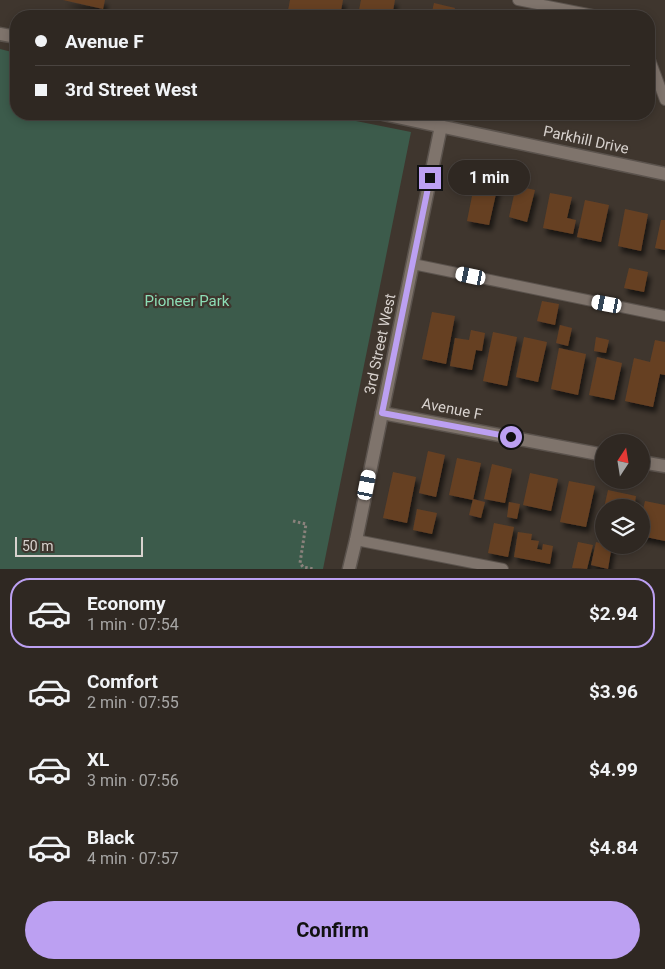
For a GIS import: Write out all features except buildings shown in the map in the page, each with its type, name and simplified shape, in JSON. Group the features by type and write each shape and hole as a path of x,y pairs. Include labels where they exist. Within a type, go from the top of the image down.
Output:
{"street":[{"name":"Parkhill Drive","path":"412,120 665,174"},
{"name":"3rd Street West","path":"349,569 441,126"},
{"name":"Avenue F","path":"382,413 595,452"},
{"path":"650,464 665,466"}],"lane":[{"path":"518,0 568,10"},
{"path":"655,73 665,100"},
{"path":"413,264 665,316"},
{"path":"356,540 502,569"}],"path":[{"path":"293,521 306,524 300,562 303,567 314,569"}],"green space":[{"name":"Pioneer Park","path":"0,49 10,52 10,120 351,120 411,132 323,569 0,569"}],"route":[{"path":"430,178 382,413 511,437"}]}
